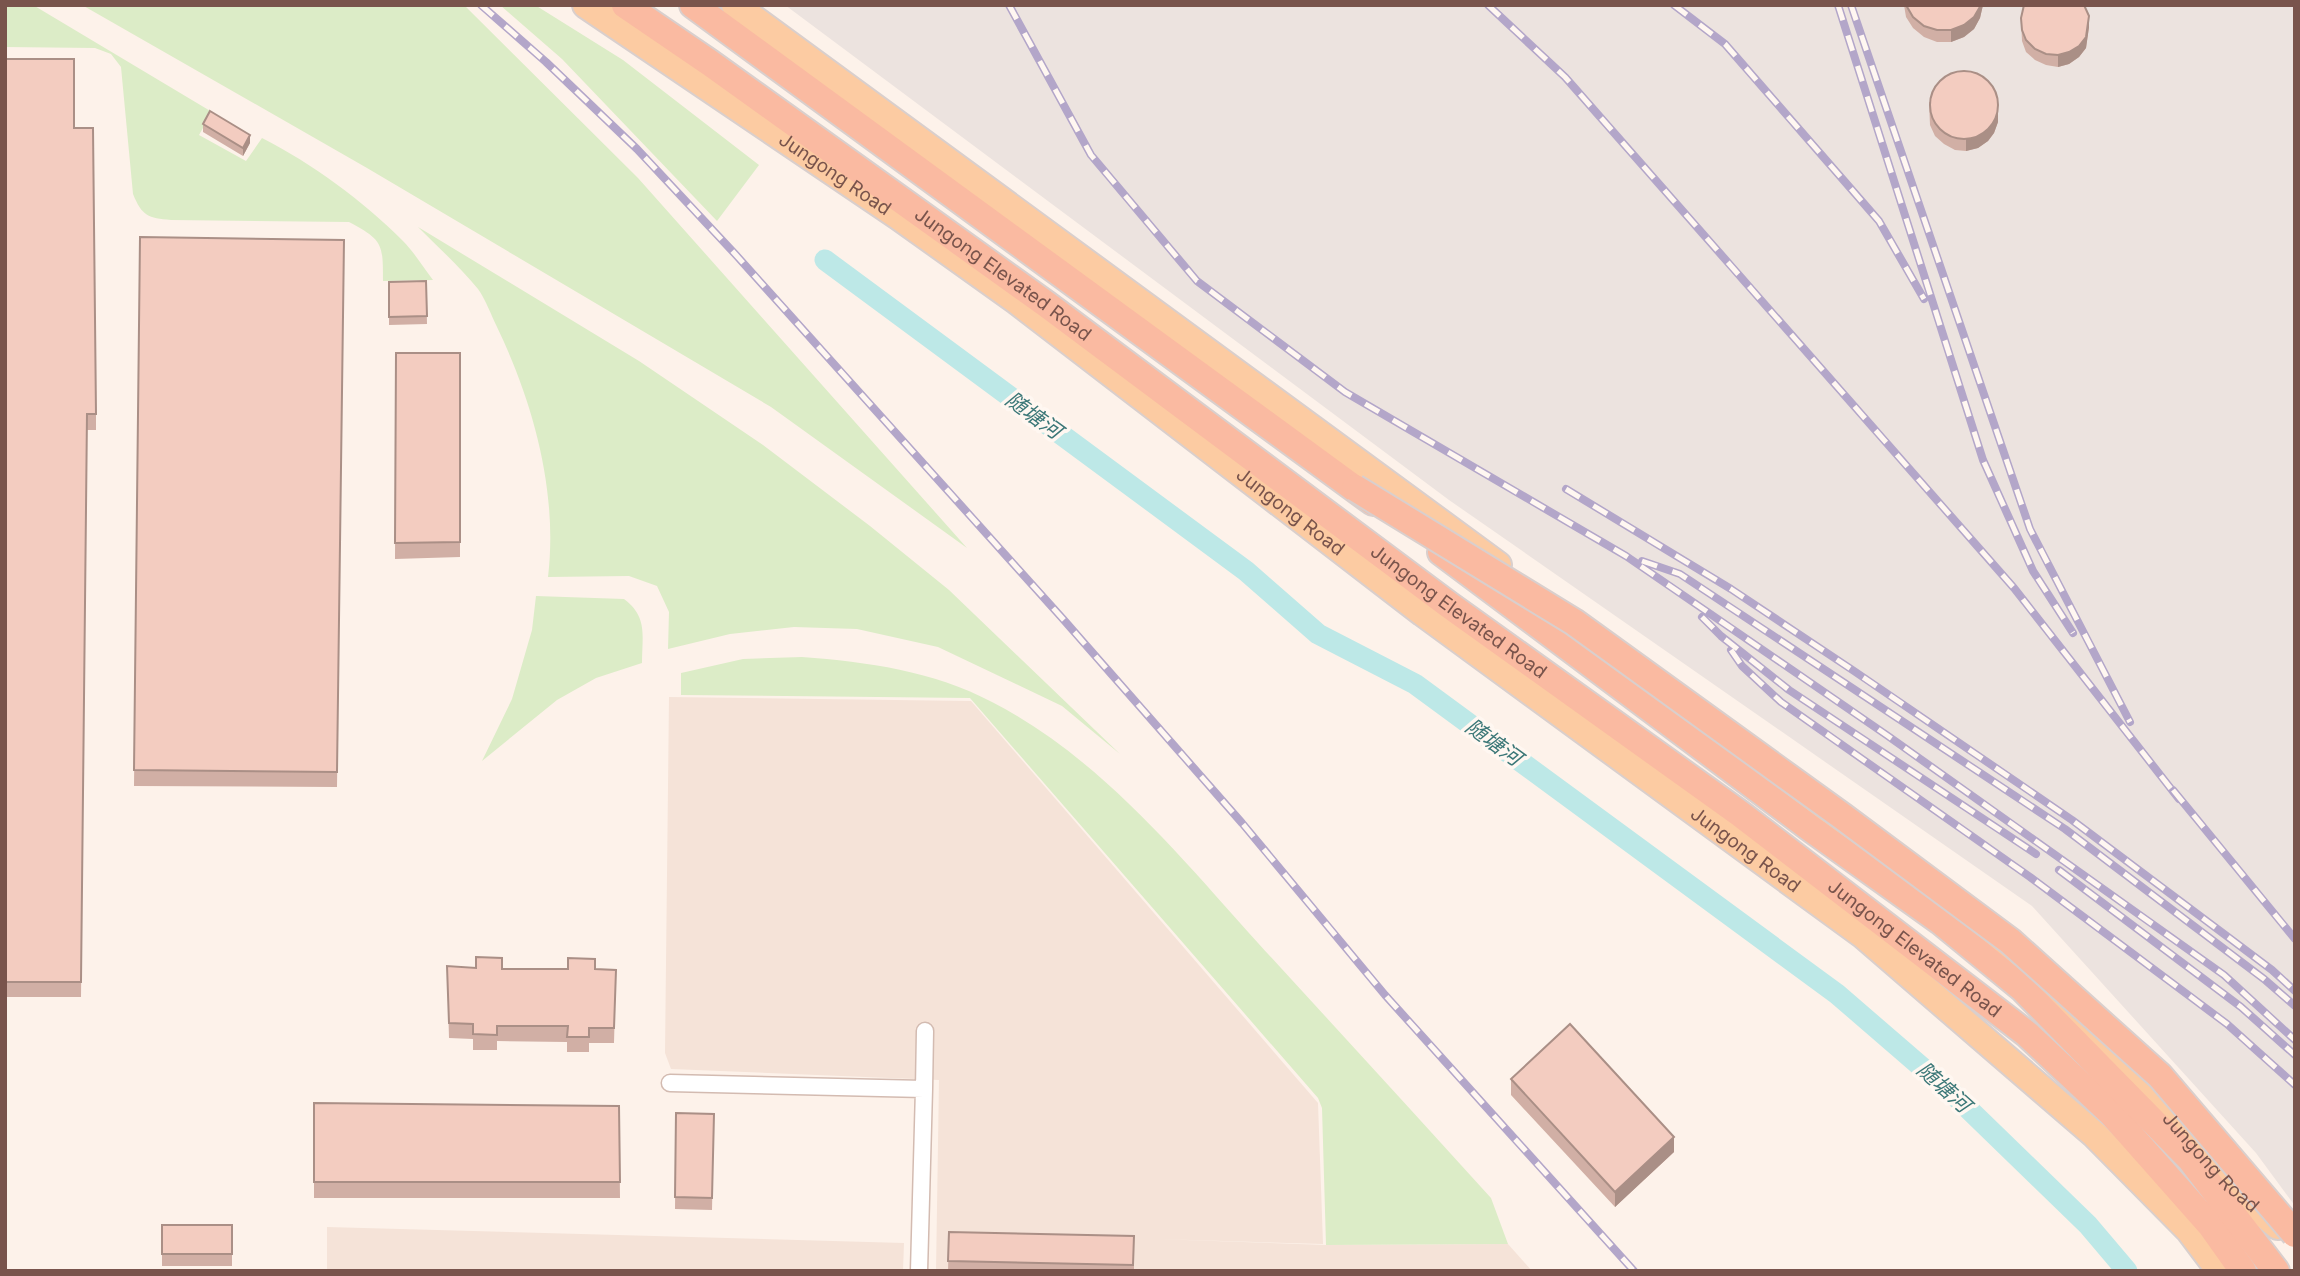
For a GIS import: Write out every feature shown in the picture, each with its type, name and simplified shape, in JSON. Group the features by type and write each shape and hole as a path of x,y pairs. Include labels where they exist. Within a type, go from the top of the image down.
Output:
{"highway":[{"name":"Jungong Elevated Road","path":"625,5 1046,304 1450,605 1739,813 2027,1034 2111,1114 2211,1226 2243,1271"},
{"name":"Jungong Elevated Road","path":"693,5 1355,488 1810,828 1940,921 2023,989 2191,1160 2276,1271"},
{"path":"1355,488 1574,622 1842,816 2010,942 2160,1076 2295,1234"}],"main road":[{"name":"Jungong Road","path":"586,5 887,208 1017,301 1434,621 1863,935 2095,1135 2189,1230 2220,1271"},
{"name":"Jungong Road","path":"735,5 1454,531 1797,801 1942,903 2113,1054 2227,1183 2295,1241"}],"street":[{"path":"919,1271 925,1031"},
{"path":"670,1083 924,1089"}],"shaded area":[{"path":"785,5 2295,5 2295,1206 2256,1153 2032,906 1449,500"},
{"path":"669,697 971,701 1318,1103 1323,1244 1157,1239 1326,1245 1508,1244 1532,1271 936,1271 939,1080 671,1069 665,1053"},
{"path":"327,1227 904,1243 903,1271 327,1271"}],"green space":[{"path":"5,5 33,5 212,112 199,135 246,161 262,138 300,159 354,197 387,226 407,245 433,280 383,281 379,244 369,234 349,222 171,220 147,215 133,194 121,67 111,54 95,48 5,47"},
{"path":"82,5 464,5 638,178 967,548 771,407 367,168"},
{"path":"500,5 535,5 623,60 759,165 717,221 562,59"},
{"path":"418,227 639,361 763,445 949,590 1120,754 1062,706 938,647 857,629 794,627 730,634 668,649 669,612 657,586 629,576 548,577 550,545 546,481 540,449 522,387 481,293"},
{"path":"536,596 624,599 632,606 640,620 643,636 642,663 596,678 557,700 482,761 512,699 532,630"},
{"path":"802,657 900,670 970,691 1031,725 1103,779 1167,842 1491,1198 1508,1244 1326,1245 1322,1108 1318,1098 970,698 681,695 681,673 743,659"}],"building":[{"path":"1906,5 1981,5 1974,17 1964,25 1951,30 1937,30 1924,26 1913,17"},
{"path":"2024,5 2084,5 2089,16 2086,37 2079,46 2058,55 2035,49 2026,40 2022,30"},
{"path":"5,59 74,59 74,128 93,128 96,414 87,414 81,982 5,982"},
{"path":"1964,71 1977,74 1988,81 1995,92 1998,105 1995,118 1988,129 1977,136 1964,139 1951,136 1940,129 1933,118 1930,105 1933,92 1940,81 1951,74"},
{"path":"210,111 250,135 243,148 203,124"},
{"path":"140,237 344,240 337,772 134,770"},
{"path":"426,281 427,316 389,317 389,282"},
{"path":"396,353 460,353 460,542 395,543"},
{"path":"476,957 502,958 502,969 568,969 568,958 595,959 595,969 616,970 614,1028 589,1028 589,1037 567,1037 568,1026 497,1026 497,1035 473,1034 473,1024 449,1023 447,966 476,968"},
{"path":"1570,1024 1674,1137 1615,1192 1511,1079"},
{"path":"314,1103 619,1106 620,1182 314,1182"},
{"path":"676,1113 714,1114 712,1198 675,1197"},
{"path":"162,1225 232,1225 232,1254 162,1254"},
{"path":"949,1232 1134,1236 1133,1265 948,1261"}],"waterway":[{"name":"随塘河","path":"825,260 1246,571 1318,634 1415,684 1837,994 1954,1095 2088,1225 2127,1271"}],"railway":[{"path":"481,5 546,62 637,149 736,255 1063,619 1242,823 1385,995 1634,1271"},
{"path":"1009,5 1091,155 1197,281 1345,392 1626,556 1888,736 2224,975 2295,1040"},
{"path":"1488,5 1565,77 2014,588 2179,799"},
{"path":"1674,5 1725,44 1879,221 1924,299"},
{"path":"1838,5 1983,460 2033,571 2073,633"},
{"path":"1851,5 2030,529 2130,722"},
{"path":"1566,489 1731,589 2072,820 2272,970 2295,991"},
{"path":"1642,561 1680,574 2065,829 2264,979 2295,1006"},
{"path":"1702,617 1721,636 1789,690 2036,854"},
{"path":"1731,650 1742,666 1781,702 2030,877 2227,1024 2295,1085"},
{"path":"2173,790 2295,939"},
{"path":"2059,870 2241,1007 2295,1055"}]}
